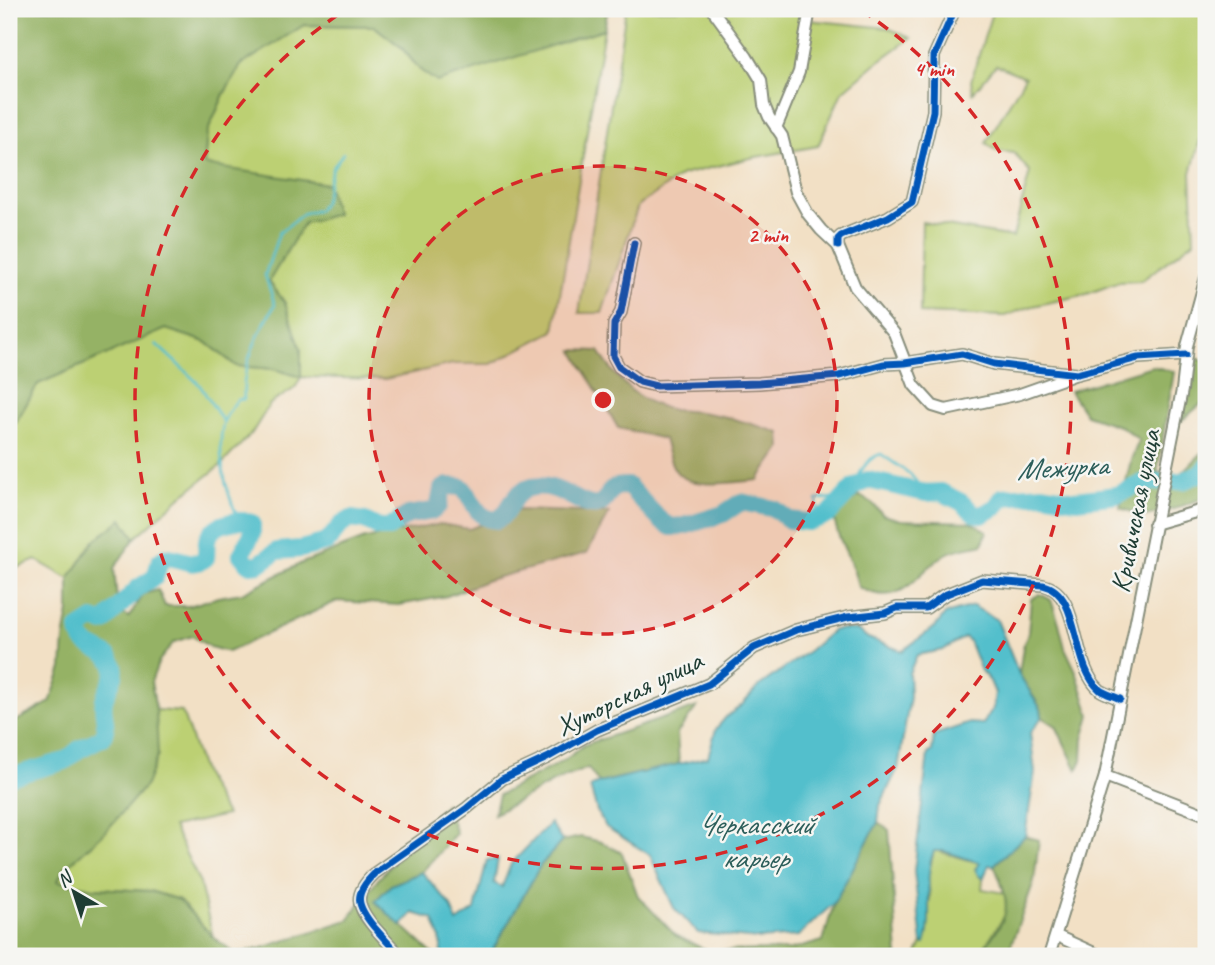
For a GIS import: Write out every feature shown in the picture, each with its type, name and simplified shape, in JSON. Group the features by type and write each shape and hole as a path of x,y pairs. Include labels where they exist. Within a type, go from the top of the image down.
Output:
{"street":[{"path":"712,9 761,80 764,106 782,136 796,192 807,214 838,246"},
{"path":"776,128 799,72 810,9"},
{"path":"955,9 934,56 933,111 912,202 838,239 838,246 855,287 894,333 914,386 933,406 946,410 1020,394 1077,374 1138,358 1186,355"},
{"path":"634,243 621,312 614,324 614,356 619,367 640,382 656,386 759,383 839,376 884,364 962,354 994,364 1077,374"},
{"name":"Кривичская улица","path":"1049,956 1105,776 1182,390 1186,355 1206,277"},
{"path":"1154,524 1206,509"},
{"name":"Хуторская улица","path":"401,956 362,913 358,902 364,883 374,873 467,808 502,779 597,730 709,684 754,649 796,630 848,617 885,613 897,608 926,608 944,595 982,579 1053,587 1061,595 1068,609 1083,663 1091,678 1101,690 1120,699"},
{"path":"1105,776 1206,815"},
{"path":"1057,936 1101,956"}],"green space":[{"path":"9,9 608,9 604,29 437,82 420,70 401,47 374,26 304,25 241,65 224,94 207,133 204,165 327,184 336,214 304,223 269,281 285,303 301,349 301,377 274,369 236,366 206,342 166,329 38,384 9,434"},
{"path":"626,9 807,9 808,20 888,28 911,38 842,92 818,146 750,158 682,175 638,206 602,313 579,313"},
{"path":"993,9 1206,9 1206,118 1191,173 1194,241 1141,281 1119,282 1087,294 1029,307 1005,316 920,313 922,222 1013,237 1030,172 1014,153 996,151 986,143 1025,77 996,65 973,93 971,81"},
{"path":"304,25 374,26 401,47 420,70 437,81 604,29 554,331 491,364 453,364 385,379 301,377 285,303 269,281 304,223 336,214 327,184 204,166 207,133 224,94 241,65"},
{"path":"166,329 206,342 236,366 274,369 301,377 295,388 270,404 252,433 220,466 135,538 122,520 94,541 69,579 36,560 9,571 9,434 38,384"},
{"path":"573,350 599,351 621,381 650,402 673,410 725,417 780,433 781,448 758,480 714,484 682,477 673,466 664,439 618,428"},
{"path":"1189,357 1206,361 1206,400 1181,421"},
{"path":"1152,366 1174,372 1157,472 1179,476 1206,449 1206,497 1145,516 1120,508 1131,460 1139,440 1122,427 1086,415 1070,391"},
{"path":"860,496 873,504 883,515 901,520 971,522 987,531 983,544 946,554 907,587 897,592 887,595 858,587 837,532 833,512"},
{"path":"520,510 609,513 587,553 488,580 447,596 399,605 337,601 228,652 210,647 192,636 174,642 159,661 151,682 156,710 158,755 146,785 106,831 63,870 58,881 94,888 150,891 179,900 213,937 235,954 348,920 374,884 445,804 456,833 422,872 391,885 375,901 435,956 9,956 9,725 50,702 62,668 69,611 69,579 94,541 122,519 135,538 114,568 118,611 129,617 143,594 158,590 165,606 189,606 242,593 302,563 365,539 441,524 469,529"},
{"path":"1040,594 1051,600 1065,648 1076,671 1090,715 1083,739 1082,760 1077,770 1056,726 1042,717 1041,709 1019,674 1028,633 1031,599"},
{"path":"697,707 677,733 679,764 599,783 588,768 555,781 494,814 499,795 565,760 584,745"},
{"path":"156,710 182,712 204,775 226,815 173,827 199,881 213,937 179,900 150,891 94,888 58,881 62,870 106,831 124,808 157,755"},
{"path":"878,822 889,830 898,956 484,956 492,951 540,866 562,841 581,837 601,842 622,853 638,896 676,936 708,951 791,950 823,941 834,903"},
{"path":"1025,836 1039,840 1034,881 1007,956 978,956 996,932 1005,914 1004,894 994,865"},
{"path":"934,850 980,863 978,875 983,879 982,889 1006,893 1006,914 978,956 916,956 922,943 924,944 930,897 928,877"}],"water":[{"name":"Черкасский карьер","path":"973,606 997,620 1019,674 1041,709 1042,717 1030,733 1035,772 1025,836 994,865 989,865 983,879 975,869 980,863 944,851 934,851 929,874 929,921 925,944 922,943 914,871 928,754 932,751 934,735 970,723 983,724 993,708 995,693 965,637 943,650 917,655 909,673 910,697 898,768 880,805 878,822 834,903 798,936 758,939 698,933 674,908 650,855 606,827 597,811 590,787 708,757 716,729 726,717 742,705 759,686 833,630 857,630 868,638 902,651 936,626 945,614"},
{"path":"550,823 562,841 540,866 492,951 484,956 442,956 440,937 433,919 413,913 401,926 375,901 391,885 422,872 451,906 457,922 475,910 487,860 498,859 494,883 502,887 511,864"}],"waterway":[{"path":"239,520 224,473 221,436 225,418 237,400 244,399 248,362 257,338 275,305 265,275 279,233 304,213 318,210 324,202 332,169 343,153"},
{"path":"156,344 199,384 222,420"},
{"path":"853,488 867,463 881,454 910,474 926,493"},
{"name":"Межурка","path":"9,777 65,761 78,750 103,737 104,700 114,677 113,663 104,653 88,645 80,636 79,629 93,620 103,623 138,588 155,577 160,561 166,557 191,563 206,558 209,535 217,527 229,523 252,523 252,534 241,555 250,565 259,564 277,551 301,549 327,542 341,525 351,519 365,521 379,528 389,528 408,515 433,511 439,505 442,489 448,486 462,487 480,513 497,520 521,492 537,486 558,490 592,505 603,503 614,488 628,486 661,521 671,527 684,526 723,514 741,502 775,509 789,520 808,522 828,515 853,488 868,480 926,493 941,492 961,502 974,513 982,515 996,507 1003,497 1043,494 1076,500 1117,495 1142,483 1183,481 1201,473 1206,467"},
{"path":"819,518 817,500 846,496"}],"cycle path":[{"path":"838,246 841,236 888,217 912,202 933,111 934,56 955,9"},
{"path":"634,243 621,312 614,324 613,356 619,367 640,382 656,386 759,383 839,376 884,364 962,354 994,364 1077,374 1138,358 1186,355"},
{"path":"401,956 374,927 361,906 360,894 375,873 467,808 502,779 597,730 709,684 754,648 796,630 848,617 885,613 897,608 926,608 944,595 982,580 1043,585 1055,591 1064,601 1091,679 1100,690 1120,699"}]}
